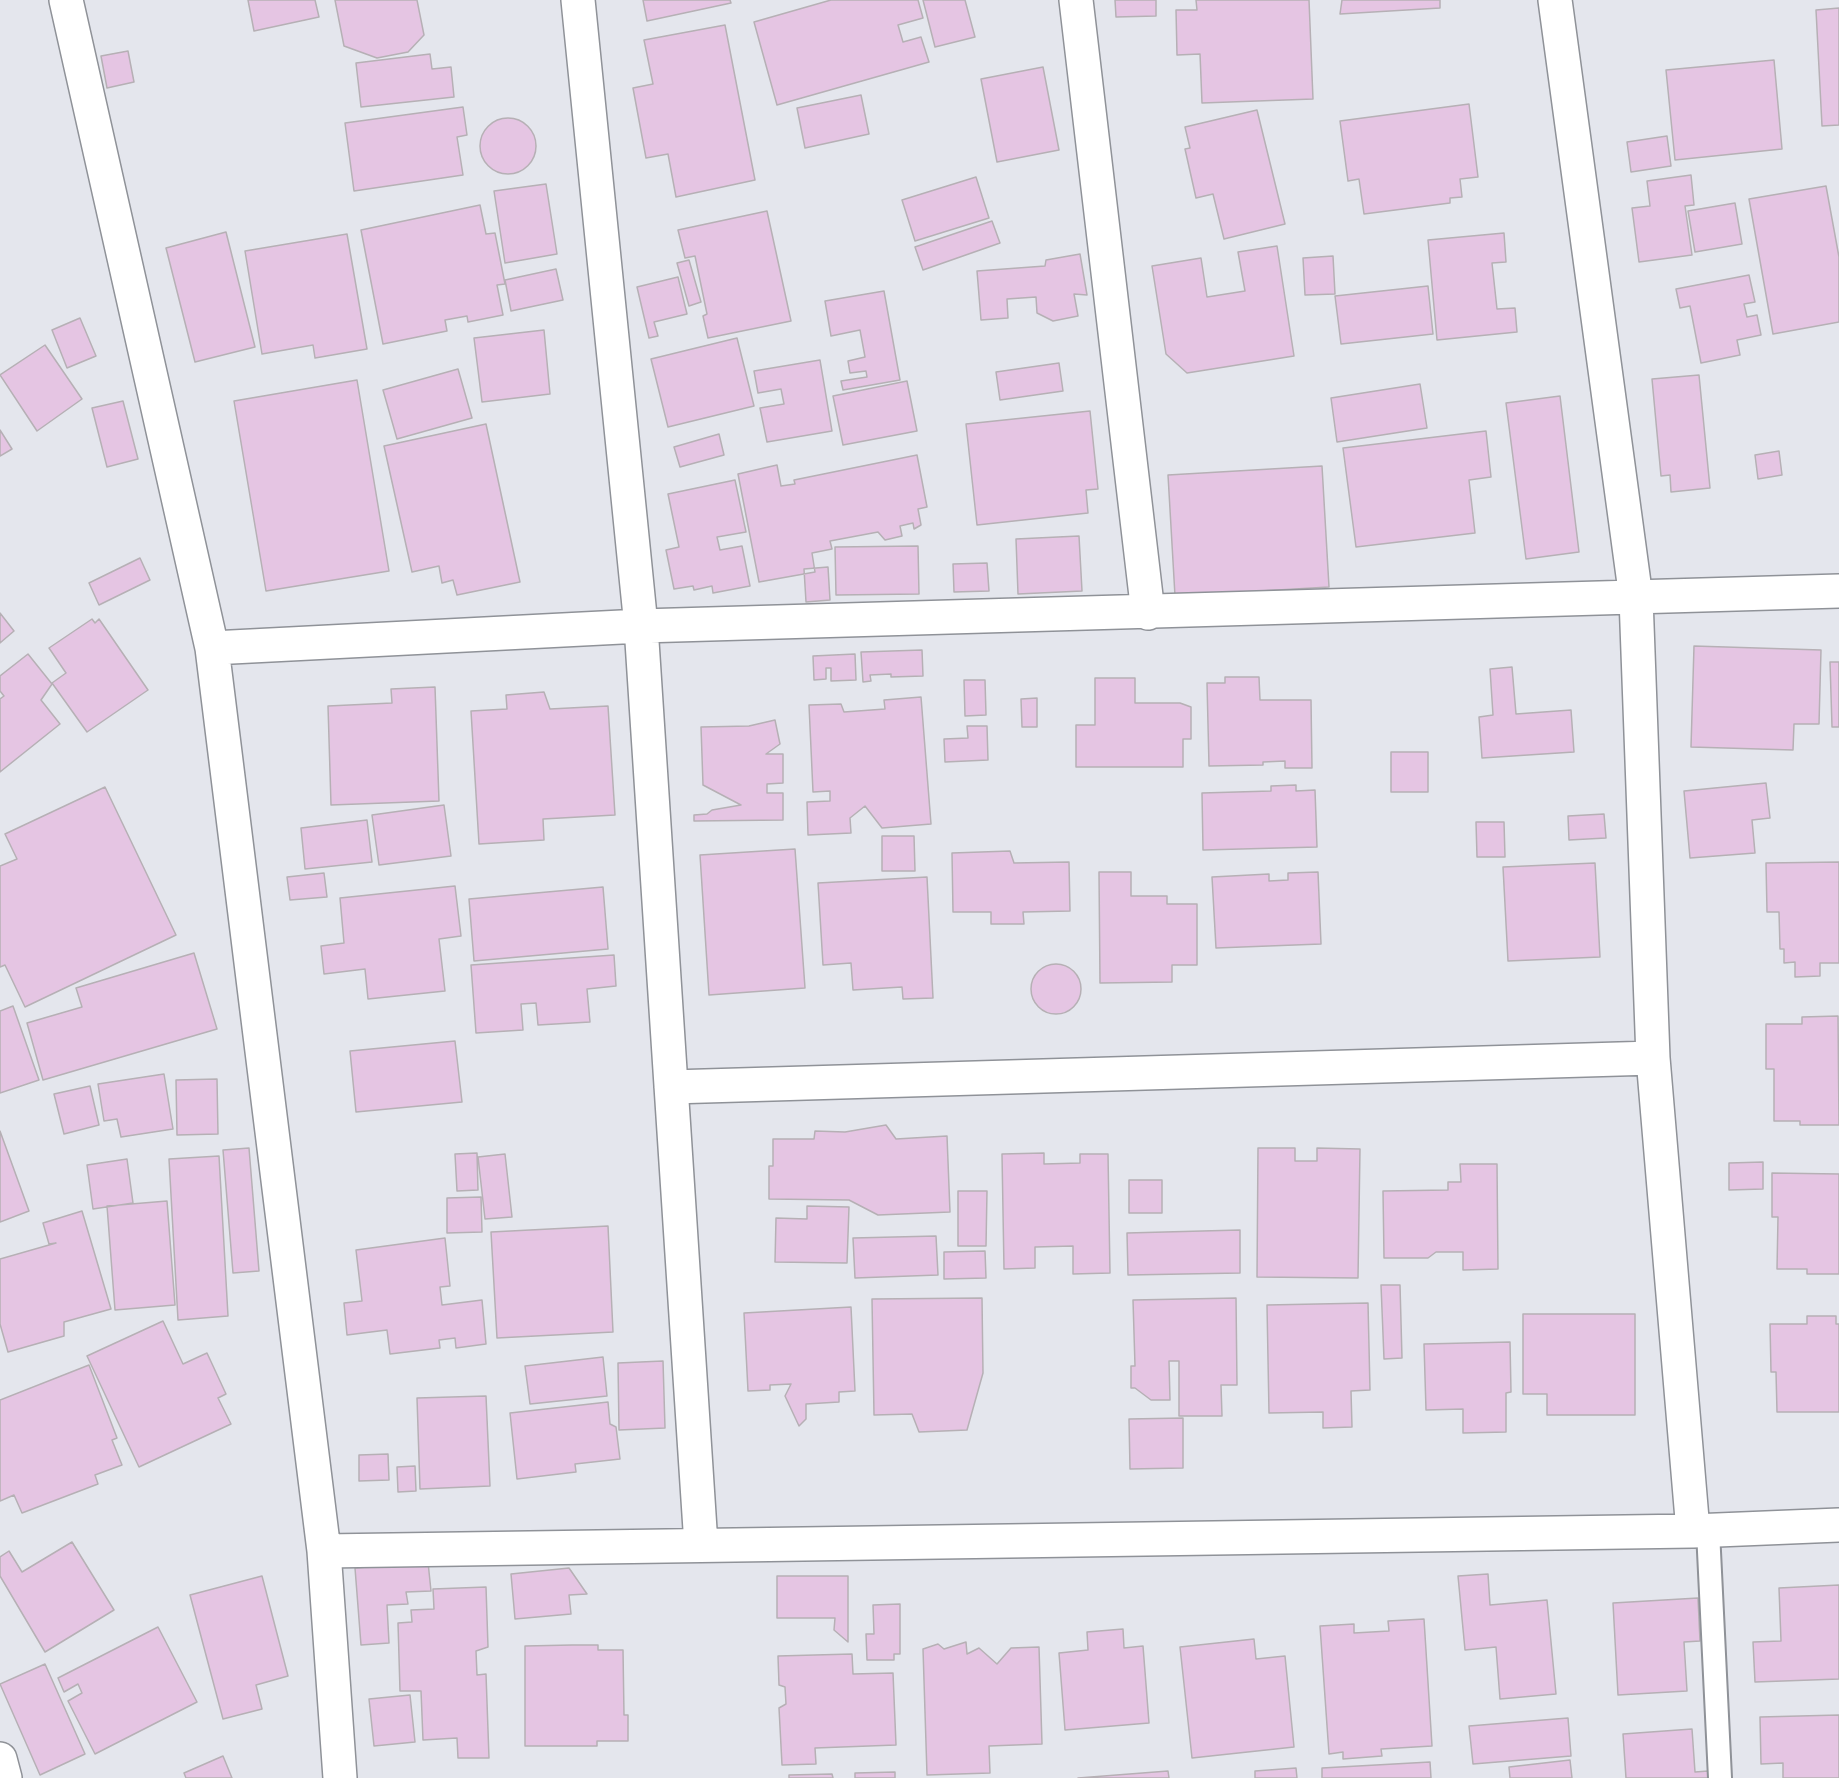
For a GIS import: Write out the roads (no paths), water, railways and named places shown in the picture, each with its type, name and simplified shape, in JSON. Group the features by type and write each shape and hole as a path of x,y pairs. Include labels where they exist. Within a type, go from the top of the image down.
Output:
{"street":[{"path":"66,0 212,648 324,1551 340,1778"},
{"path":"578,0 641,626 700,1545"},
{"path":"1076,0 1148,613"},
{"path":"1555,0 1636,598 1653,1058 1700,1531"},
{"path":"212,648 641,626 1148,613 1839,591"},
{"path":"671,1087 1653,1058"},
{"path":"324,1551 1700,1531 1839,1525"},
{"path":"0,1759 5,1778"}],"lane":[{"path":"1700,1531 1720,1778"}]}
